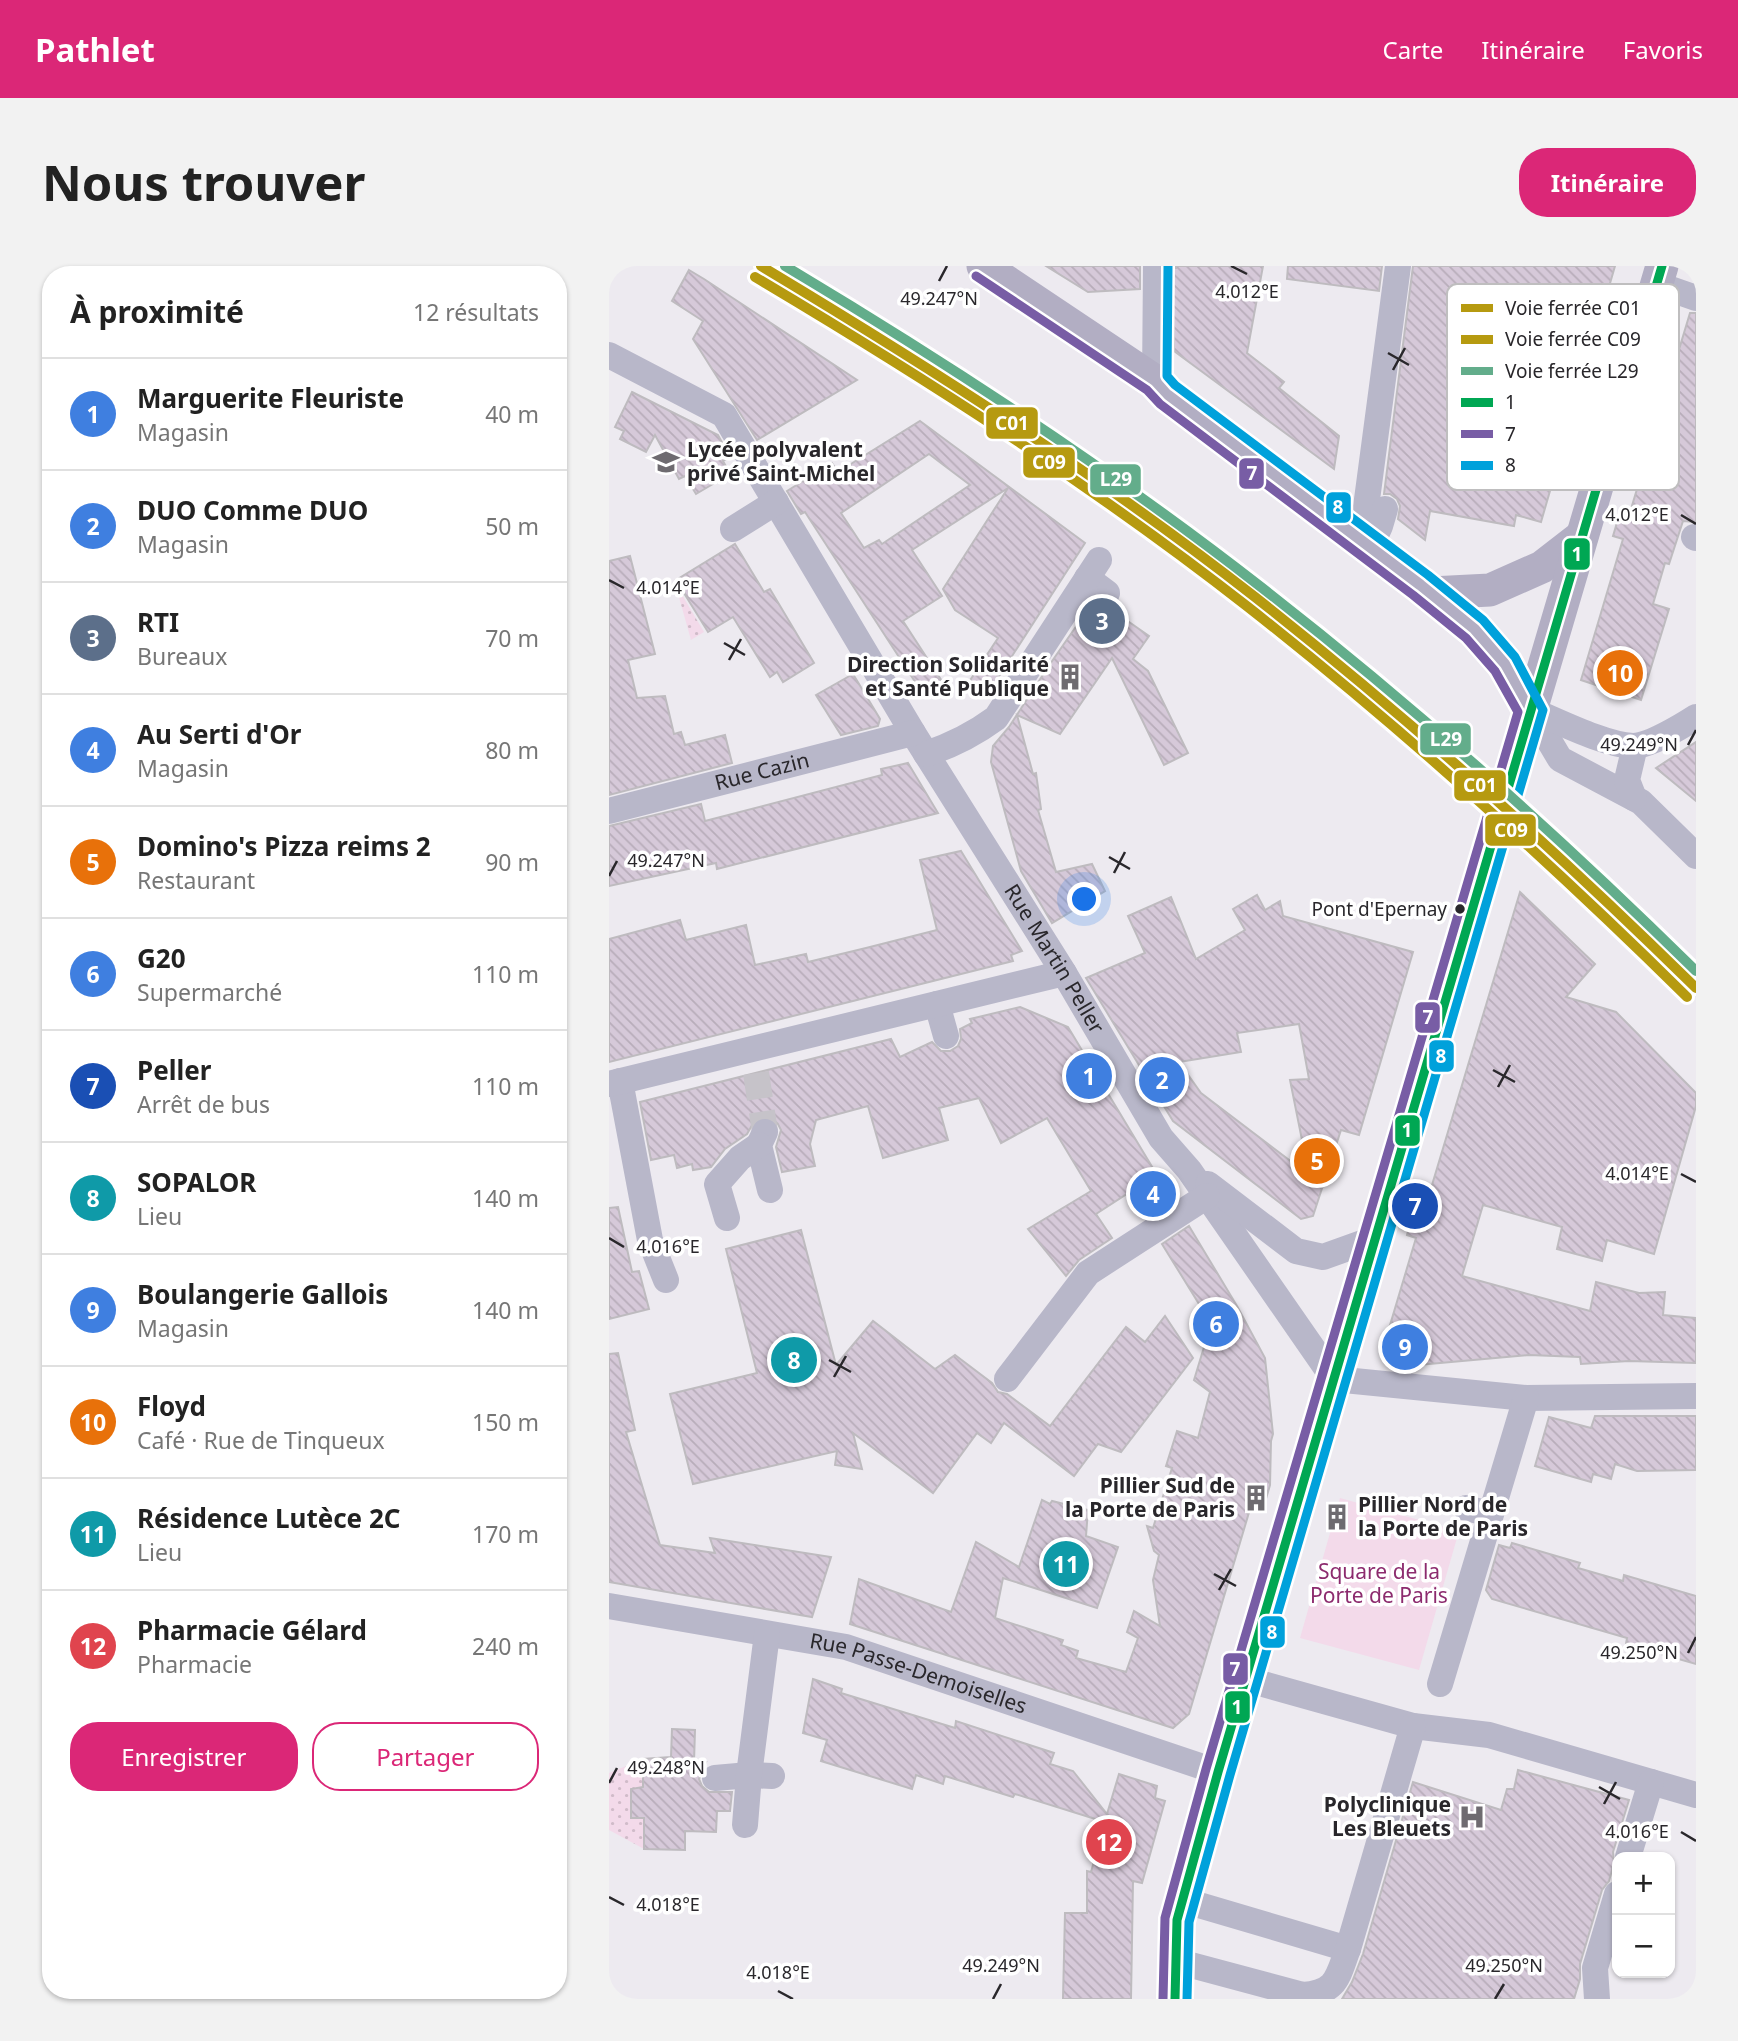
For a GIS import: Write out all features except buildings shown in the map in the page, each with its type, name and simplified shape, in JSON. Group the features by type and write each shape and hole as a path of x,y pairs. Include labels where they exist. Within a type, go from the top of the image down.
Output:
{"main road":[{"path":"983,266 1155,381 1167,394 1431,593 1475,629 1505,664 1531,710"},
{"path":"1175,1999 1177,1920 1182,1899 1596,490"},
{"path":"1431,593 1490,590 1542,567 1582,536"}],"street":[{"path":"1155,381 1156,266"},
{"path":"1364,543 1365,514 1398,266"},
{"path":"1679,287 1696,298"},
{"name":"Rue Martin Peller","path":"609,355 724,415 920,744 1064,973 1161,1138 1189,1170 1334,1379"},
{"path":"733,529 776,502"},
{"path":"1364,543 1380,526 1385,509"},
{"path":"920,744 953,745 975,734 996,718 1098,577"},
{"path":"1531,710 1616,743 1635,746 1674,731 1696,717"},
{"path":"1531,710 1560,759 1641,802 1696,856"},
{"name":"Rue Cazin","path":"609,811 920,744"},
{"path":"1634,798 1627,780 1635,746"},
{"path":"666,1280 650,1240 615,1083 753,1061 937,1004 1064,973"},
{"path":"937,1004 946,1036"},
{"path":"727,1218 717,1184 740,1158 762,1139 770,1190"},
{"path":"1189,1170 1296,1251 1323,1257 1375,1238"},
{"path":"1007,1379 1088,1273 1207,1196"},
{"path":"1334,1379 1526,1398 1696,1396"},
{"path":"1440,1684 1478,1511 1526,1398"},
{"name":"Rue Passe-Demoiselles","path":"609,1606 846,1647 1218,1773"},
{"path":"745,1825 760,1776 768,1634"},
{"path":"1245,1679 1413,1726 1489,1735 1696,1795"},
{"path":"1176,1961 1303,1995 1320,1994 1335,1984 1413,1726"},
{"path":"715,1778 760,1776"},
{"path":"1630,1852 1651,1782"},
{"path":"1182,1899 1347,1949"},
{"path":"1597,1999 1595,1968 1612,1911"}],"green space":[{"path":"675,583 704,632 691,640"},
{"name":"Square de la Porte de Paris","path":"1340,1498 1459,1531 1419,1670 1300,1638"},
{"path":"643,1759 643,1787 631,1789 631,1818 644,1818 644,1849 609,1830 609,1773"}],"tunnel":[{"path":"756,1073 765,1132"}],"rail line":[{"name":"C01","path":"761,266 1013,424 1136,508 1255,597 1370,690 1481,786 1696,988"},
{"name":"L29","path":"785,266 1028,419 1146,501 1261,587 1374,678 1484,773 1591,870 1696,971"},
{"name":"C09","path":"755,277 1007,434 1129,518 1248,607 1418,747 1581,895 1687,997"}],"transit line":[{"name":"8","path":"1168,266 1167,376 1175,385 1428,575 1483,620 1515,657 1543,710 1189,1922 1187,1999"},
{"name":"1","path":"1657,284 1662,266"},
{"name":"7","path":"976,276 1147,390 1160,404 1413,595 1466,638 1495,671 1518,712 1206,1769 1165,1918 1163,1999"},
{"name":"1","path":"1175,1999 1177,1920 1218,1772 1596,490"}],"place":[{"name":"Lycée polyvalent privé Saint-Michel","path":"666,462"},
{"name":"RTI","path":"1102,621"},
{"name":"Floyd","path":"1620,673"},
{"name":"Direction Solidarité et Santé Publique","path":"1070,677"},
{"name":"Pont d'Epernay","path":"1460,909"},
{"name":"Marguerite Fleuriste","path":"1089,1076"},
{"name":"DUO Comme DUO","path":"1162,1080"},
{"name":"Domino's Pizza reims 2","path":"1317,1161"},
{"name":"Au Serti d'Or","path":"1153,1194"},
{"name":"Peller","path":"1415,1206"},
{"name":"G20","path":"1216,1324"},
{"name":"Boulangerie Gallois","path":"1405,1347"},
{"name":"SOPALOR","path":"794,1360"},
{"name":"Pillier Sud de la Porte de Paris","path":"1256,1498"},
{"name":"Pillier Nord de la Porte de Paris","path":"1337,1517"},
{"name":"Résidence Lutèce 2C","path":"1066,1564"},
{"name":"Polyclinique Les Bleuets","path":"1472,1817"},
{"name":"Pharmacie Gélard","path":"1109,1842"}]}
